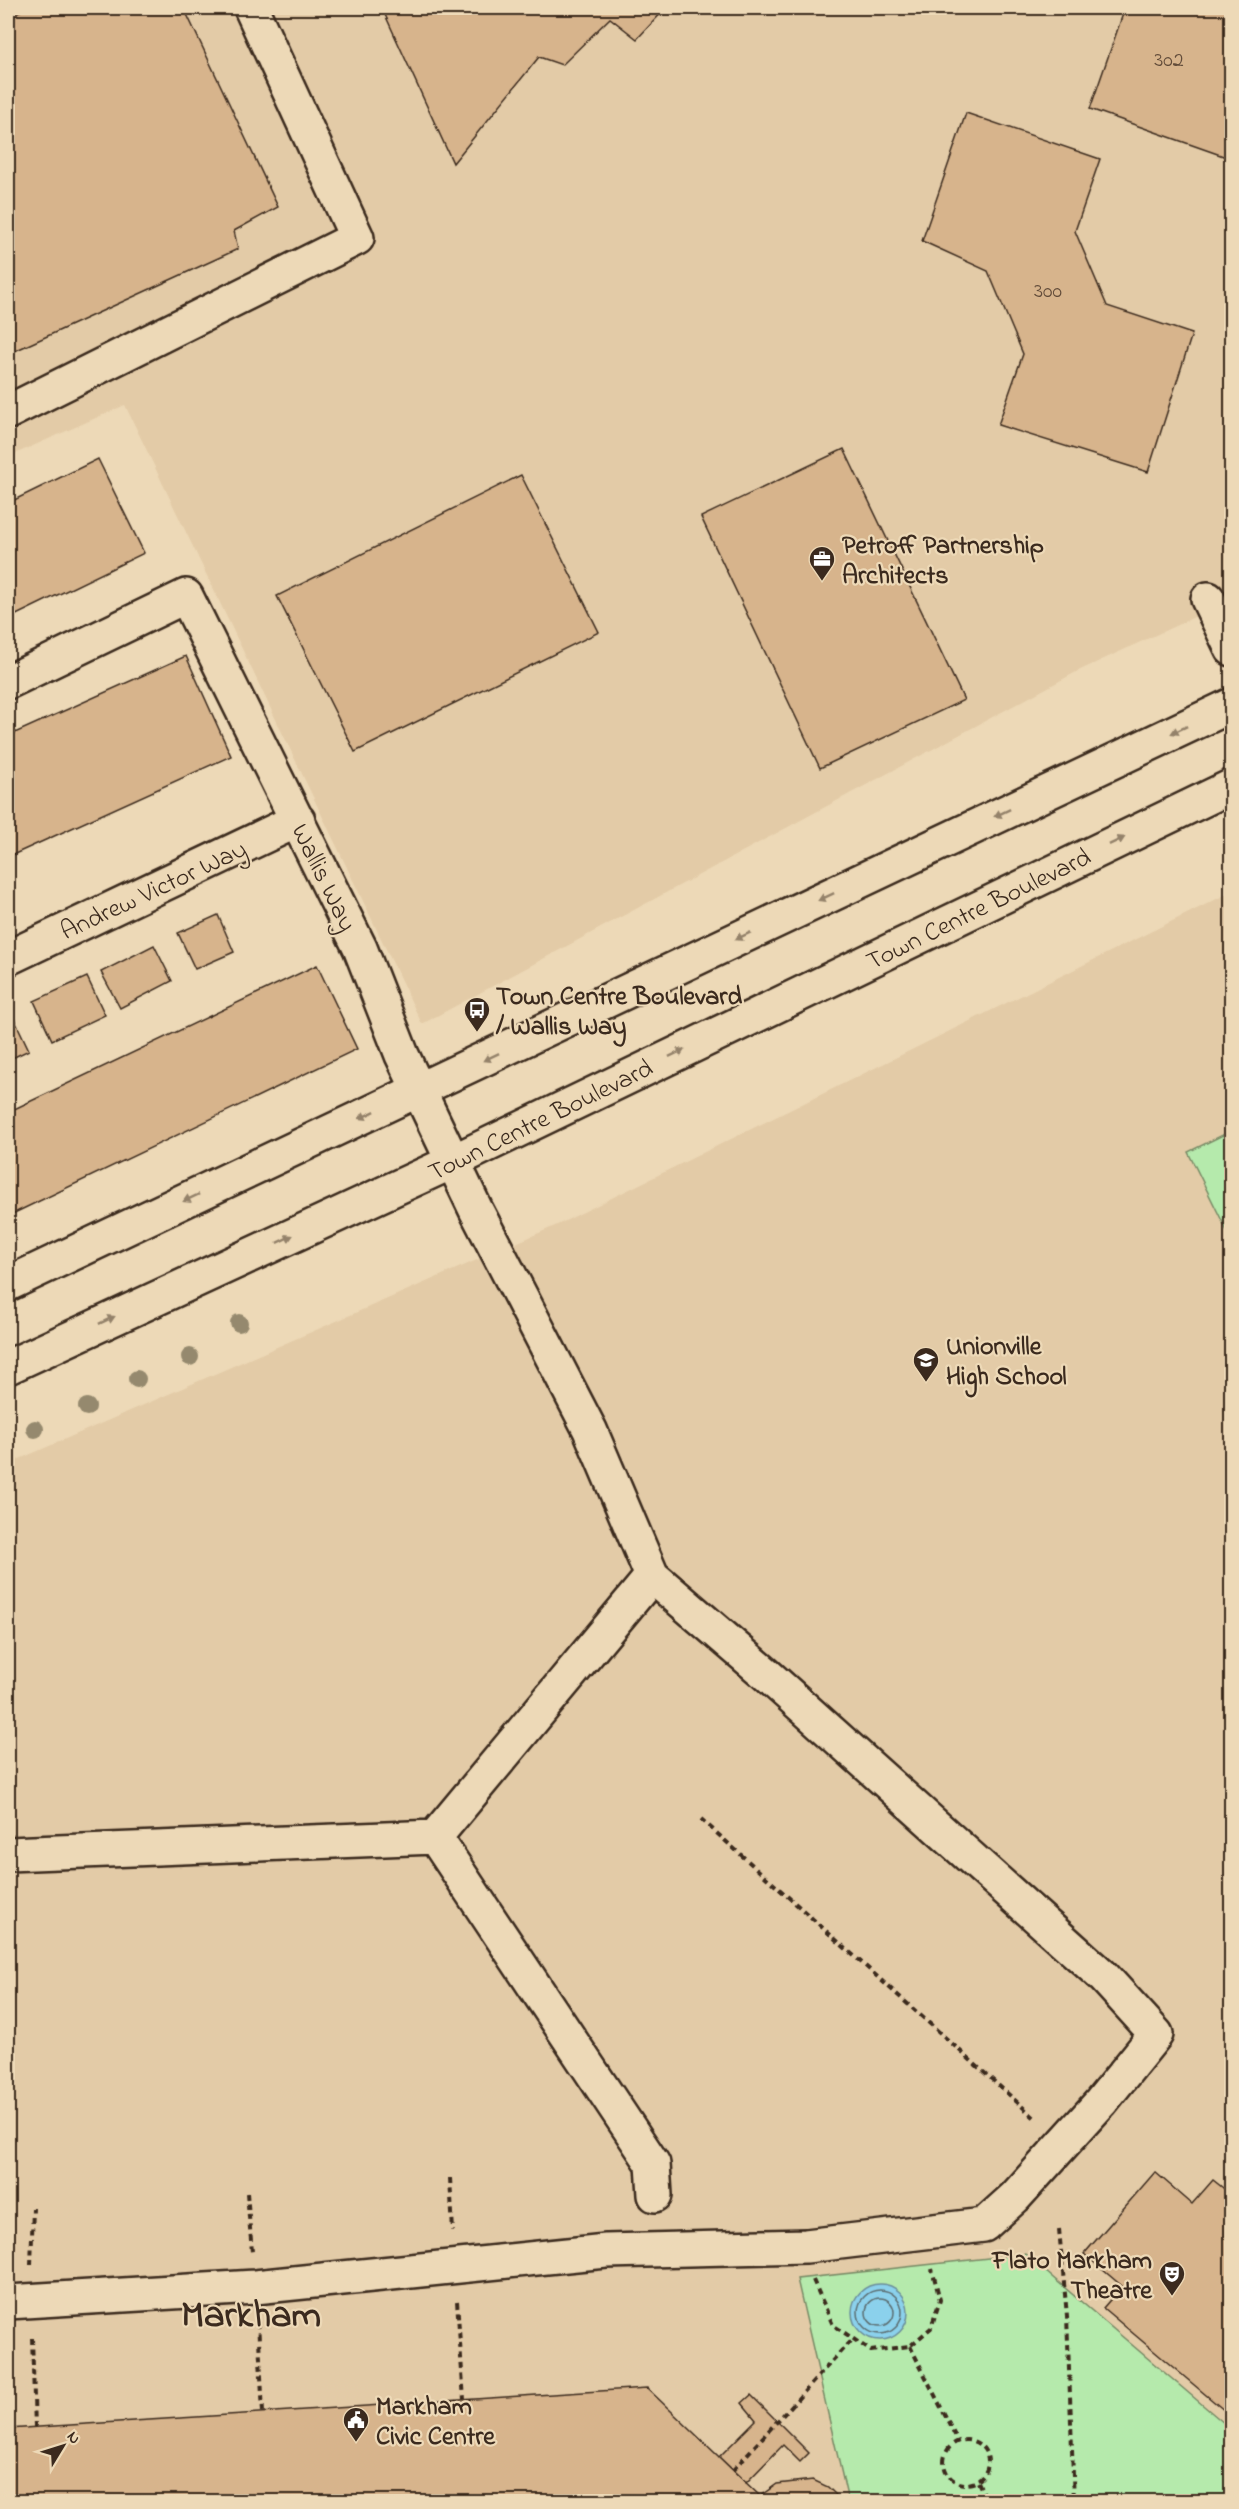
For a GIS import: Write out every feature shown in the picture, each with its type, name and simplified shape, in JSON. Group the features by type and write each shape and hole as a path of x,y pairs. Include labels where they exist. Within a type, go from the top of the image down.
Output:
{"main road":[{"path":"8,412 357,238 251,8"},
{"name":"Wallis Way","path":"8,682 186,596 360,948 402,1055 590,1430 652,1576"},
{"path":"1208,599 1232,649"},
{"path":"8,1284 1232,705"},
{"name":"Town Centre Boulevard","path":"8,1367 454,1161 1232,786"},
{"name":"Andrew Victor Way","path":"8,958 298,820"},
{"path":"8,1854 435,1837 652,1576 765,1673 1104,1977 1156,2034 1015,2197 984,2225 806,2246 606,2251 255,2287 8,2301"},
{"path":"435,1837 652,2164 656,2195"}],"path":[{"path":"700,1819 1063,2143"},
{"path":"1059,2229 1067,2316 1074,2502"},
{"path":"806,2246 816,2290 832,2325 871,2351 910,2346 931,2328 940,2300 922,2234"},
{"path":"733,2470 853,2338"},
{"path":"910,2346 958,2441"},
{"path":"958,2441 976,2442 984,2448 988,2457 988,2466 985,2475 978,2482 968,2485 957,2483 949,2477 944,2467 944,2457 949,2448 958,2441"},
{"path":"978,2482 988,2502"}],"shaded area":[{"path":"8,8 1231,8 1231,600 1078,671 422,1024 125,405 8,457"},
{"path":"1231,892 1231,2429 1025,2254 797,2279 848,2501 8,2501 8,1464 555,1226"}],"green space":[{"path":"1231,1131 1231,1239 1188,1152"},
{"path":"1025,2254 1231,2429 1231,2501 848,2501 797,2279"}],"water":[{"path":"880,2284 891,2286 900,2292 906,2301 908,2312 906,2323 900,2332 891,2338 880,2340 869,2338 860,2332 854,2323 852,2312 854,2301 860,2292 869,2286"}],"building":[{"path":"27,8 184,8 278,207 234,231 238,249 8,354 8,16"},
{"path":"382,8 666,8 637,39 610,18 562,65 539,57 453,163"},
{"path":"1125,8 1232,8 1232,150 1229,158 1090,109"},
{"path":"966,113 1100,159 1075,231 1107,306 1192,334 1148,472 998,425 1023,354 988,271 922,241"},
{"path":"844,449 964,700 820,768 701,517"},
{"path":"98,459 144,553 8,619 8,503"},
{"path":"521,475 599,632 355,752 277,596"},
{"path":"186,656 231,756 8,857 8,736"},
{"path":"218,915 234,952 195,969 178,933"},
{"path":"154,945 172,981 120,1008 101,972"},
{"path":"317,965 357,1049 8,1216 8,1112"},
{"path":"87,977 105,1015 52,1040 34,1001"},
{"path":"11,1012 29,1050 8,1060 8,1014"},
{"name":"Flato Markham Theatre","path":"1155,2172 1192,2204 1213,2180 1232,2195 1232,2417 1103,2308 1122,2286 1084,2254"},
{"name":"Markham Civic Centre","path":"647,2388 760,2496 777,2484 813,2480 828,2487 843,2502 8,2502 8,2429"},
{"path":"751,2395 809,2453 800,2462 783,2445 746,2483 719,2457 756,2420 742,2403"}],"place":[{"name":"Petroff Partnership Architects","path":"822,582"},
{"name":"Town Centre Boulevard / Wallis Way","path":"477,1033"},
{"name":"Unionville High School","path":"926,1383"},
{"name":"Flato Markham Theatre","path":"1172,2297"},
{"name":"Markham Civic Centre","path":"356,2443"}],"district":[{"name":"Markham","path":"251,2313"}]}
